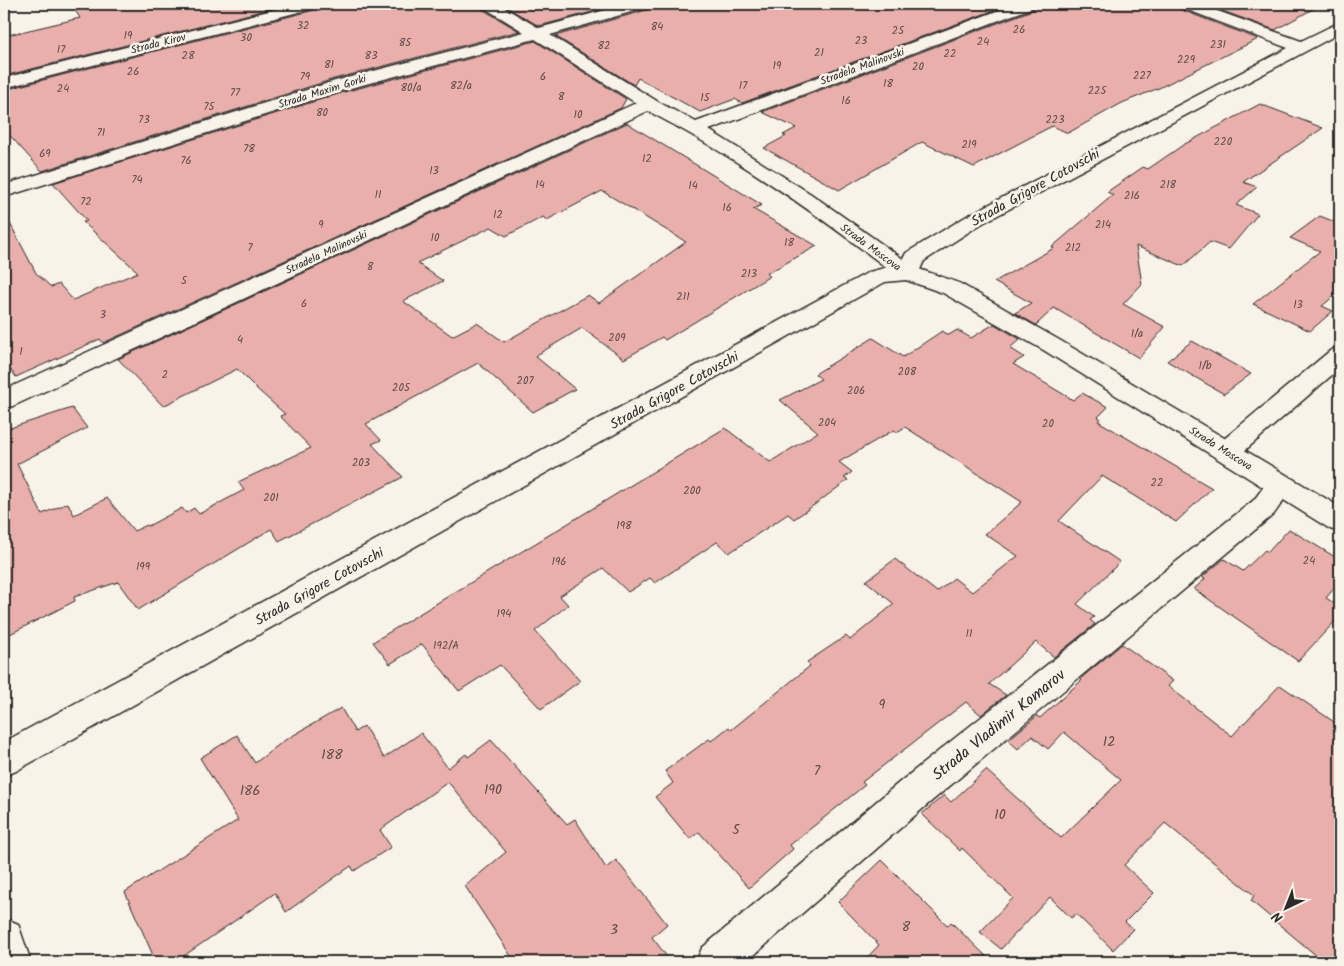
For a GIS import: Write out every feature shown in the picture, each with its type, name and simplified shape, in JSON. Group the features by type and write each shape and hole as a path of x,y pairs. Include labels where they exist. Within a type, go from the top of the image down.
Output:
{"street":[{"name":"Strada Kirov","path":"4,83 313,4"},
{"name":"Strada Moscova","path":"488,4 649,104 694,129 799,196 880,251 908,273 951,288 1053,346 1340,521"},
{"name":"Strada Maxim Gorki","path":"4,191 341,85 455,54 539,34 644,4"},
{"name":"Stradela Malinovski","path":"694,129 1029,4"},
{"path":"1185,4 1307,45 1331,49"},
{"name":"Strada Grigore Cotovschi","path":"4,760 877,277 892,273 908,273 914,258 974,220 1340,26"},
{"name":"Stradela Malinovski","path":"4,400 649,104"},
{"path":"1227,451 1340,355"},
{"name":"Strada Vladimir Komarov","path":"716,962 914,793 1264,507 1280,486"},
{"path":"4,938 11,962"}],"building":[{"path":"71,4 289,4 4,76 4,36 80,18"},
{"path":"323,4 479,4 482,9 519,31 334,79 42,171 4,129 4,90 318,9"},
{"path":"501,4 622,4 539,26"},
{"path":"653,4 1011,4 742,103 735,99 700,112 638,78 634,85 555,36 650,9"},
{"path":"1038,4 1176,4 1179,9 1258,39 1159,88 1122,103 1068,133 1052,126 974,167 922,142 839,190 764,148 796,128 762,112 1035,9"},
{"path":"1203,4 1322,4 1275,30"},
{"path":"535,41 626,99 621,108 103,343 100,339 16,377 4,362 4,212 36,273 51,287 59,284 73,300 138,272 83,222 87,221 53,183 348,91"},
{"path":"1260,104 1323,128 1243,182 1257,187 1236,205 1258,214 1229,249 1210,242 1183,266 1136,246 1142,284 1123,304 1165,327 1139,358 1054,308 1036,325 1015,313 1031,303 994,282 1054,248 1052,247 1113,195 1107,192 1143,167 1148,169 1183,145"},
{"path":"627,123 762,205 753,209 817,246 766,274 770,276 665,340 662,337 624,359 582,328 535,356 575,389 533,412 478,363 366,424 381,440 372,444 403,477 279,541 271,529 138,610 118,582 74,597 75,601 4,637 4,430 72,408 87,428 17,464 42,514 68,503 74,515 107,498 134,531 148,526 182,508 186,513 194,508 199,514 244,490 238,482 311,448 280,416 285,414 237,369 163,406 118,359","holes":["602,191 686,242 599,303 588,295 504,342 477,323 452,336 403,301 443,281 417,263 491,227 506,236 543,217 547,220"]},
{"path":"1320,216 1340,224 1340,291 1322,306 1333,311 1310,331 1253,304 1320,251 1290,238"},
{"path":"994,324 1020,339 1010,348 1024,357 1013,364 1073,400 1082,393 1108,407 1098,417 1101,419 1098,421 1212,488 1176,522 1102,476 1059,521 1120,562 1077,604 1094,617 1090,620 1095,624 1054,657 1036,642 989,684 1006,695 981,715 966,702 862,782 865,785 790,845 793,849 749,888 699,832 690,839 655,797 673,783 665,771 709,739 711,741 729,727 731,730 810,666 807,662 846,636 850,640 894,604 866,581 895,559 937,592 954,578 972,592 1018,556 985,534 1022,502 905,427 897,432 894,430 839,462 852,472 844,478 848,480 794,519 788,514 729,553 717,542 655,583 650,578 628,592 603,568 560,596 568,605 535,631 580,681 541,709 500,665 459,691 422,644 390,664 373,642 725,428 770,462 818,432 780,400 821,379 815,374 873,338 903,357 942,331 949,335 957,330 971,338"},
{"path":"1192,341 1251,374 1224,394 1167,361"},
{"path":"1289,529 1340,560 1340,581 1326,598 1340,607 1340,616 1298,661 1194,589 1205,579 1202,577 1224,559 1243,571 1265,550 1268,552"},
{"path":"1122,644 1173,681 1168,686 1232,736 1280,685 1340,726 1340,962 1324,962 1251,901 1254,895 1165,823 1124,865 1154,893 1125,922 1133,929 1113,950 1076,914 1071,918 1050,897 1001,949 980,932 1013,898 962,848 960,851 922,814 944,795 951,802 986,770 1061,838 1121,780 1064,732 1048,749 1032,736 1018,749 1008,740 1037,716 1040,718 1082,680 1080,679"},
{"path":"341,708 355,732 364,726 384,758 421,733 448,768 466,754 468,757 491,740 567,824 575,819 606,868 616,860 667,924 652,937 671,962 515,962 465,886 506,852 448,782 380,830 391,847 354,871 351,866 286,912 275,893 175,962 156,962 125,892 238,820 200,758 237,735 255,763 285,740"},
{"path":"882,860 948,926 951,922 992,962 863,962 879,945 838,902"}]}
